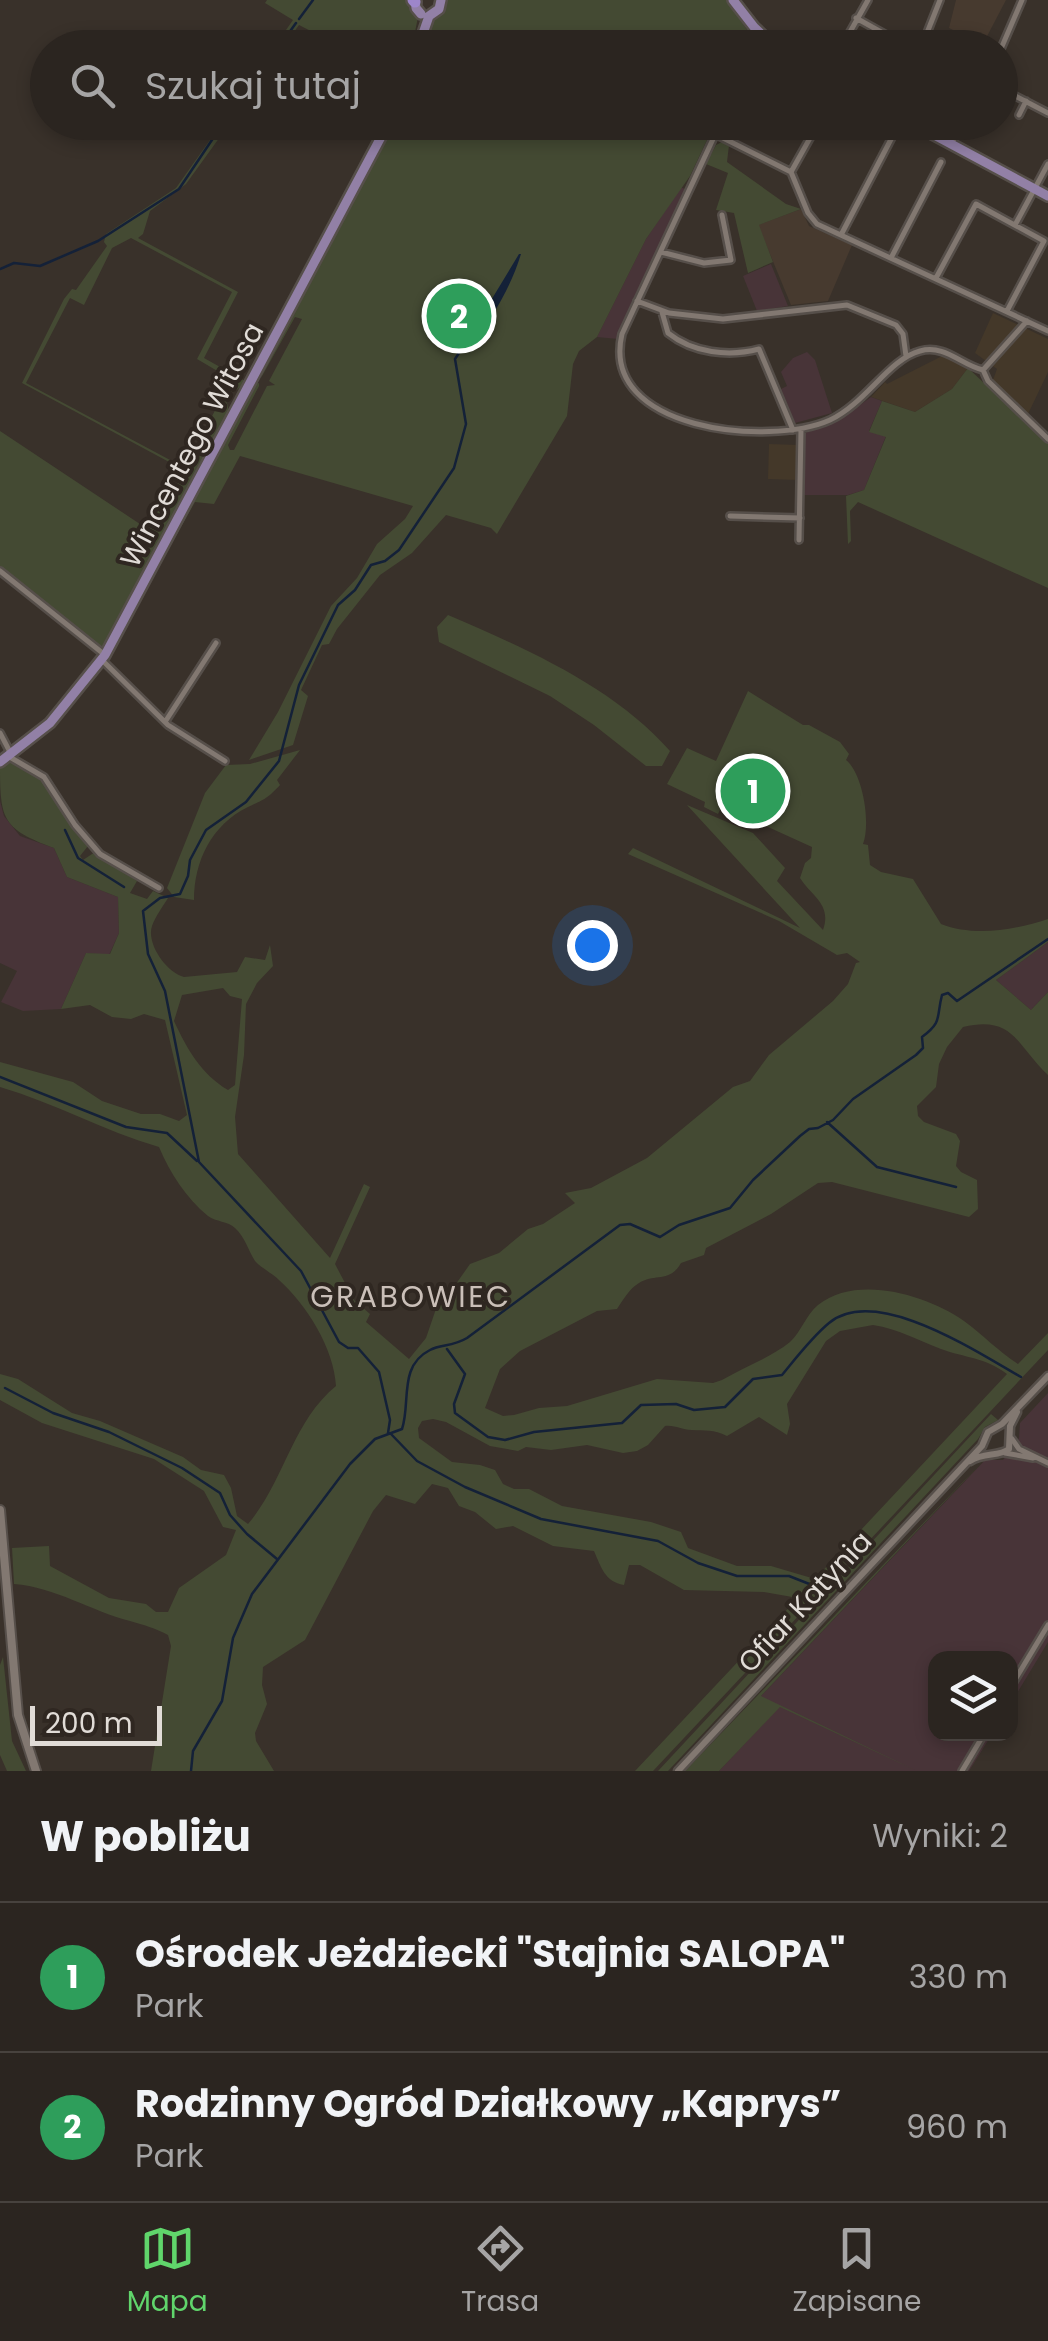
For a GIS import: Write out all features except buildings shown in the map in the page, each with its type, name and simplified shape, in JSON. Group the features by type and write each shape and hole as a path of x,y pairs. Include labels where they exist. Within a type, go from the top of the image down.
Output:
{"main road":[{"path":"419,6 439,10 441,0"},
{"path":"732,0 758,30"},
{"name":"Wincentego Witosa","path":"6,757 60,712 103,658 379,140"},
{"path":"944,140 1048,196"},
{"path":"0,1510 18,1716 36,1771"}],"street":[{"path":"850,30 868,0"},
{"path":"928,30 940,0"},
{"path":"1009,30 1022,0"},
{"path":"856,18 878,30"},
{"path":"1018,98 1048,113"},
{"path":"1019,115 1026,102"},
{"path":"713,140 620,340 621,368 642,398 700,424 750,432 801,429 847,410 906,356 935,349 983,370 987,380 1048,439"},
{"path":"728,140 791,172 810,218 1048,331"},
{"path":"791,172 809,140"},
{"path":"841,235 891,140"},
{"path":"951,144 953,140"},
{"path":"891,258 941,162"},
{"path":"1014,225 1048,164"},
{"path":"936,278 976,204 1044,241 1007,311"},
{"path":"660,252 704,263 731,260 722,215"},
{"path":"637,301 662,312 728,319 847,305 896,325 903,334 906,356"},
{"path":"662,312 665,326 675,338 704,350 738,354 759,349 793,430"},
{"path":"983,370 1027,320"},
{"path":"799,540 801,429"},
{"path":"730,516 800,518"},
{"path":"0,571 103,658 165,722 225,761"},
{"path":"165,722 216,643"},
{"path":"0,733 6,757 42,775 100,854 160,888"},
{"name":"Ofiar Katynia","path":"678,1771 965,1465 988,1432 1048,1376"},
{"name":"Ofiar Katynia","path":"965,1465 1009,1449 1011,1422 1023,1402"},
{"path":"996,1427 1004,1428 1018,1448 1044,1462"},
{"path":"985,1440 997,1453 1044,1462"},
{"path":"1018,1675 1048,1624"},
{"path":"962,1771 980,1741"}],"shaded area":[{"path":"956,0 1006,0 990,30 949,28"},
{"path":"681,187 686,190 618,339 597,337 646,239"},
{"path":"801,209 809,226 852,245 828,301 791,305 758,225"},
{"path":"771,264 788,306 757,311 743,276"},
{"path":"993,313 1048,339 1048,372 1028,414 993,380 997,369 975,353"},
{"path":"807,352 815,360 832,413 795,423 781,389 787,386 781,372 793,358"},
{"path":"944,355 968,368 952,389 915,412 871,397 885,382"},
{"path":"871,397 882,401 869,431 886,436 864,490 848,495 802,495 805,433 841,419"},
{"path":"769,444 799,445 798,480 768,479"},
{"path":"0,801 4,816 20,836 54,848 67,877 118,897 119,933 109,955 86,953 61,1009 23,1011 1,1002 17,971 0,963"},
{"path":"1048,942 1048,992 1031,1010 996,980"},
{"path":"1048,1393 1048,1642 1018,1691 1018,1651 928,1651 928,1741 988,1741 969,1771 719,1771 779,1707 760,1697 985,1460 1003,1460 1019,1438 1020,1423"}],"green space":[{"path":"410,0 418,17 415,30 309,30 299,25 295,30 286,30 293,20 265,3"},
{"path":"443,0 727,0 747,30 427,30"},
{"path":"210,140 218,140 186,184 150,211 138,238 238,292 204,358 247,382 234,392 226,391 231,379 197,359 232,292 131,238 112,248 84,305 70,298 26,383 185,468 222,397 228,405 226,420 166,533 159,539 163,541 106,650 102,651 0,568 0,431 149,530 159,509 153,504 160,491 172,495 184,470 22,383 64,299 72,289 76,290 107,246 106,234 176,188"},
{"path":"383,140 707,140 690,176 646,239 597,337 579,351 573,364 567,416 497,534 491,528 446,515 412,553 380,575 329,644 322,645 301,690 308,696 293,745 249,760 278,712 331,606 357,578 377,544 405,519 413,506 240,456 214,504 195,502 107,659 254,384 259,386 228,445 230,450 234,450 267,386 275,385 269,381 302,319 295,317 261,378 267,356"},
{"path":"716,145 729,145 727,162 786,204 801,209 759,225 773,262 748,273 734,213 716,210 728,173 706,164"},
{"path":"968,368 1048,443 1048,588 858,502 850,511 848,544 846,496 864,490 886,437 869,432 882,401 915,412 952,389"},
{"path":"448,615 567,671 623,707 670,751 662,766 646,766 550,696 439,642 437,627"},
{"path":"748,691 803,725 840,742 849,754 846,760 857,776 864,799 863,844 868,845 870,865 881,872 913,879 941,924 967,930 994,930 1048,919 1048,942 996,980 1031,1010 1048,992 1048,1075 1004,1029 980,1024 963,1027 939,1064 936,1087 917,1106 918,1116 924,1122 956,1134 960,1141 956,1166 977,1180 978,1209 969,1217 832,1182 818,1183 771,1214 706,1248 704,1255 681,1263 672,1273 639,1283 617,1309 597,1311 520,1351 500,1369 485,1408 503,1416 514,1415 567,1406 657,1379 713,1383 782,1348 818,1305 852,1291 892,1292 931,1303 964,1321 1018,1364 1048,1333 1048,1350 653,1771 635,1771 798,1598 764,1592 684,1590 640,1565 629,1565 624,1585 604,1573 594,1551 553,1546 513,1526 496,1529 475,1512 459,1506 448,1488 432,1484 415,1504 386,1495 373,1511 305,1640 263,1667 267,1704 255,1733 274,1771 151,1771 171,1646 168,1635 58,1594 14,1584 12,1548 49,1546 50,1566 109,1598 168,1612 179,1588 226,1555 236,1530 223,1527 204,1491 154,1459 42,1423 0,1400 0,1374 18,1379 72,1413 183,1457 201,1470 224,1475 237,1516 248,1524 271,1490 298,1434 336,1386 334,1372 317,1329 299,1302 255,1261 235,1228 208,1216 193,1201 159,1147 0,1087 0,1062 73,1082 102,1101 141,1114 160,1114 179,1121 187,1115 165,1020 144,1014 131,1019 112,1017 90,1005 61,1009 86,953 110,954 119,933 118,897 67,877 54,848 15,828 1,799 0,767 7,762 22,767 45,784 88,846 80,856 83,860 95,852 137,881 130,893 147,899 153,891 168,898 151,933 159,957 177,974 184,977 237,972 245,957 265,960 270,945 273,966 257,983 246,1004 235,1117 238,1154 330,1258 364,1184 370,1187 335,1264 354,1300 370,1314 366,1322 409,1359 426,1338 438,1303 470,1264 499,1253 528,1229 575,1203 565,1193 591,1188 647,1158 733,1087 750,1081 769,1055 833,1001 860,962 847,953 837,955 779,921 628,854 633,848 800,928 687,805 753,833 785,868 777,881 823,930 823,907 800,878 811,858 812,847 722,806 718,814 704,807 705,802 667,784 687,748 716,761","holes":["223,988 230,996 242,999 235,1085 228,1090 196,1060 174,1021 182,995","873,1325 983,1361 1007,1374 815,1579 771,1566 737,1566 688,1548 681,1532 651,1522 562,1506 529,1489 514,1489 503,1484 495,1470 452,1462 419,1438 422,1421 433,1419 490,1446 518,1451 526,1447 551,1450 587,1445 623,1453 648,1445 665,1426 727,1436 759,1417 787,1435 787,1404 826,1341 840,1331"]},
{"path":"300,750 277,780 280,785 276,790 235,815 215,834 201,859 194,900 174,897 167,888 205,793 226,765 250,764"},
{"path":"991,1414 998,1420 985,1427 668,1771 658,1771"},
{"path":"984,1460 761,1696 917,1771 780,1707 719,1771 685,1771"},
{"path":"3,1657 12,1741 26,1771 7,1771 0,1755"}],"water":[{"path":"519,254 511,280 492,315 469,350 461,350 459,345"}],"waterway":[{"path":"299,19 313,0"},
{"path":"291,30 296,23"},
{"path":"0,269 14,263 40,266 98,241 179,189 212,140"},
{"path":"388,1433 390,1420 379,1372 358,1348 348,1348 339,1342 301,1271 199,1162 165,991 148,954 143,911 160,898 180,894 190,860 206,830 246,802 279,761 299,685 338,605 355,590 371,565 385,561 399,550 454,468 466,424 455,359 461,350"},
{"path":"65,830 78,858 124,887"},
{"path":"191,1771 193,1751 222,1701 233,1638 252,1594 350,1464 375,1439 402,1429 409,1375 420,1357 434,1348 467,1338 620,1225 630,1224 660,1237 679,1225 730,1208 753,1180 800,1136 833,1120 853,1099 923,1048 922,1037 936,1023 942,995 948,993 957,1001 1048,939"},
{"path":"0,1077 126,1127 167,1133 197,1161"},
{"path":"827,1122 877,1167 956,1187"},
{"path":"447,1349 465,1374 454,1404 455,1413 488,1437 505,1440 534,1432 622,1423 641,1405 676,1404 694,1410 725,1407 753,1379 782,1375 829,1323 849,1313 873,1312 926,1326 1021,1377"},
{"path":"5,1388 53,1413 109,1432 182,1468 220,1493 230,1515 277,1559"},
{"path":"391,1434 417,1461 465,1487 541,1519 658,1541 698,1563 737,1576 789,1576 817,1587"}],"place":[{"name":"Rodzinny Ogród Działkowy „Kaprys”","path":"459,316"},
{"name":"Ośrodek Jeżdziecki \"Stajnia SALOPA\"","path":"753,791"}],"district":[{"name":"GRABOWIEC","path":"411,1296"}]}
